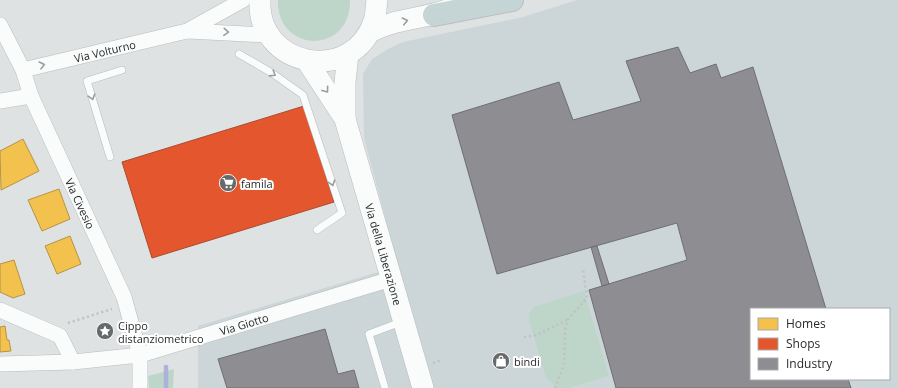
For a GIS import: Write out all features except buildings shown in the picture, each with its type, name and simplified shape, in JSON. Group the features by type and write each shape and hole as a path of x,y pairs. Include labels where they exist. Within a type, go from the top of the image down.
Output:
{"highway":[{"path":"434,15 512,0"}],"street":[{"name":"Via Volturno","path":"187,31 243,0"},
{"path":"260,0 259,8 264,26 268,34 280,48 293,57 307,61 320,62 335,60 348,54 356,48 369,33 375,20 377,0"},
{"path":"369,33 384,25 434,15 474,0"},
{"name":"Via Civesio","path":"0,25 23,70 31,96 126,304 140,355 140,388"},
{"name":"Via Volturno","path":"23,70 187,31 268,34"},
{"name":"Via della Liberazione","path":"348,54 345,82 345,120 423,388"},
{"name":"Via della Liberazione","path":"307,61 345,120"},
{"path":"0,101 31,96"},
{"name":"Via Giotto","path":"0,364 73,362 140,355 391,280"},
{"path":"0,310 60,336 73,362"}],"lane":[{"path":"239,54 272,73 303,95 320,152 342,213 317,230"},
{"path":"110,157 87,82 122,70"},
{"path":"385,388 368,334 403,321"}],"path":[{"path":"524,337 537,335 568,319 587,298 583,269"},
{"path":"46,330 126,304"},
{"path":"555,388 564,364 568,319"}],"shaded area":[{"path":"577,0 898,0 898,388 198,388 198,326 398,266 364,138 363,74 372,59 403,42 523,17"}],"green space":[{"path":"278,0 350,0 347,18 339,31 327,39 314,41 300,38 289,30 281,18"},
{"path":"584,291 609,376 568,388 557,388 546,378 529,320 530,312 534,307"},
{"path":"174,369 173,388 149,388 148,376"}],"waterway":[{"path":"166,367 166,388"}],"place":[{"name":"famila","path":"228,183"},
{"name":"Cippo distanziometrico","path":"105,331"},
{"name":"bindi","path":"501,361"}]}
